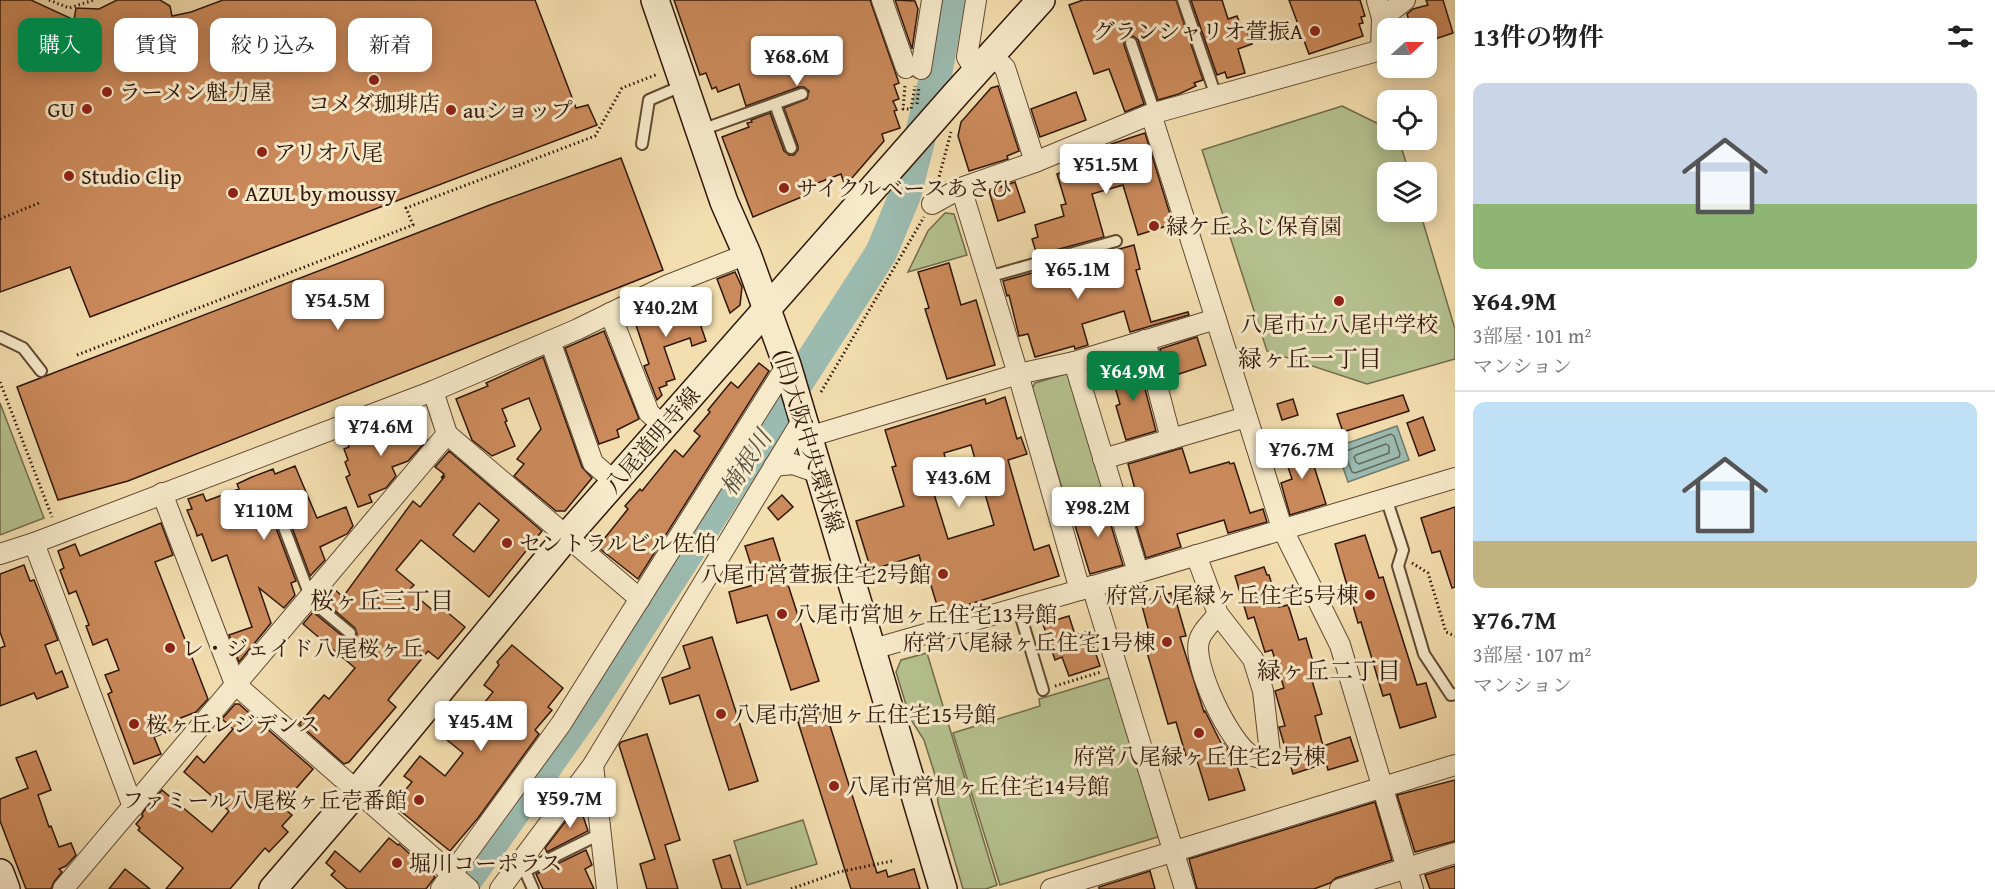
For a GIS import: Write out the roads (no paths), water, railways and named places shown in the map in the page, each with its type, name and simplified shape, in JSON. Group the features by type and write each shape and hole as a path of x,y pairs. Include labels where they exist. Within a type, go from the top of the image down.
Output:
{"main road":[{"name":"(旧)大阪中央環状線","path":"655,0 724,202 747,254 787,366 944,889"},
{"name":"八尾道明寺線","path":"273,889 358,790 567,536 1041,0"},
{"path":"0,873 6,889"}],"street":[{"path":"882,0 916,72 932,0"},
{"path":"975,0 967,57 1005,68 1035,162"},
{"path":"932,204 961,188 1035,162 1153,113 1381,50 1379,9 1405,0"},
{"path":"1153,113 1282,528 1340,645 1413,889"},
{"path":"961,188 1086,588 1117,667 1185,889"},
{"path":"0,554 433,391 610,314 668,285 747,254"},
{"path":"610,314 649,413 664,426"},
{"path":"500,889 521,868 593,765 774,466 805,428 1074,362 1216,319"},
{"path":"1145,340 1171,439"},
{"path":"550,341 593,463 615,482"},
{"path":"1074,362 1138,572"},
{"path":"447,882 561,724 787,366"},
{"path":"433,391 447,434 640,599"},
{"path":"1102,459 1246,417"},
{"path":"63,889 447,434"},
{"path":"774,466 793,464 819,472"},
{"path":"873,649 1455,478"},
{"path":"162,493 235,684 358,790 447,882 469,889"},
{"path":"34,543 133,807"},
{"path":"1196,555 1218,614 1253,660 1263,691 1270,753 1262,758 1253,756 1247,751 1224,723 1199,665 1199,640 1218,614"},
{"path":"593,765 607,889"},
{"path":"1051,889 1455,765"},
{"path":"1340,889 1455,853"}],"lane":[{"path":"1184,0 1216,96"},
{"path":"1131,43 1153,113"},
{"path":"642,144 649,100 685,85"},
{"path":"700,131 802,94"},
{"path":"775,104 791,148"},
{"path":"988,277 1116,241"},
{"path":"0,337 23,348 41,371"},
{"path":"1386,498 1403,550 1398,566 1424,654 1451,695 1455,694"},
{"path":"280,517 309,597 350,633"},
{"path":"1018,608 1043,690"},
{"path":"533,889 521,868 600,834"}],"water":[{"path":"1397,426 1409,460 1348,482 1336,447"}],"waterway":[{"name":"楠根川","path":"460,889 588,707 881,253 905,195 936,75 949,0"}],"place":[{"name":"グランシャリオ萱振A","path":"1315,31"},
{"name":"コメダ珈琲店","path":"374,80"},
{"name":"ラーメン魁力屋","path":"107,92"},
{"name":"GU","path":"87,109"},
{"name":"auショップ","path":"451,110"},
{"name":"アリオ八尾","path":"262,152"},
{"name":"Studio Clip","path":"69,176"},
{"name":"サイクルベースあさひ","path":"784,188"},
{"name":"AZUL by moussy","path":"233,193"},
{"name":"緑ケ丘ふじ保育園","path":"1154,226"},
{"name":"八尾市立八尾中学校","path":"1339,301"},
{"name":"セントラルビル佐伯","path":"507,543"},
{"name":"八尾市営萱振住宅2号館","path":"943,574"},
{"name":"府営八尾緑ヶ丘住宅5号棟","path":"1370,595"},
{"name":"八尾市営旭ヶ丘住宅13号館","path":"782,614"},
{"name":"府営八尾緑ヶ丘住宅1号棟","path":"1167,642"},
{"name":"レ・ジェイド八尾桜ヶ丘","path":"170,648"},
{"name":"八尾市営旭ヶ丘住宅15号館","path":"721,714"},
{"name":"桜ヶ丘レジデンス","path":"134,724"},
{"name":"府営八尾緑ヶ丘住宅2号棟","path":"1199,733"},
{"name":"八尾市営旭ヶ丘住宅14号館","path":"834,786"},
{"name":"ファミール八尾桜ヶ丘壱番館","path":"419,800"},
{"name":"堀川コーポラス","path":"397,863"}],"district":[{"name":"緑ヶ丘一丁目","path":"1310,359"},
{"name":"桜ヶ丘三丁目","path":"382,601"},
{"name":"緑ヶ丘二丁目","path":"1329,671"}]}
